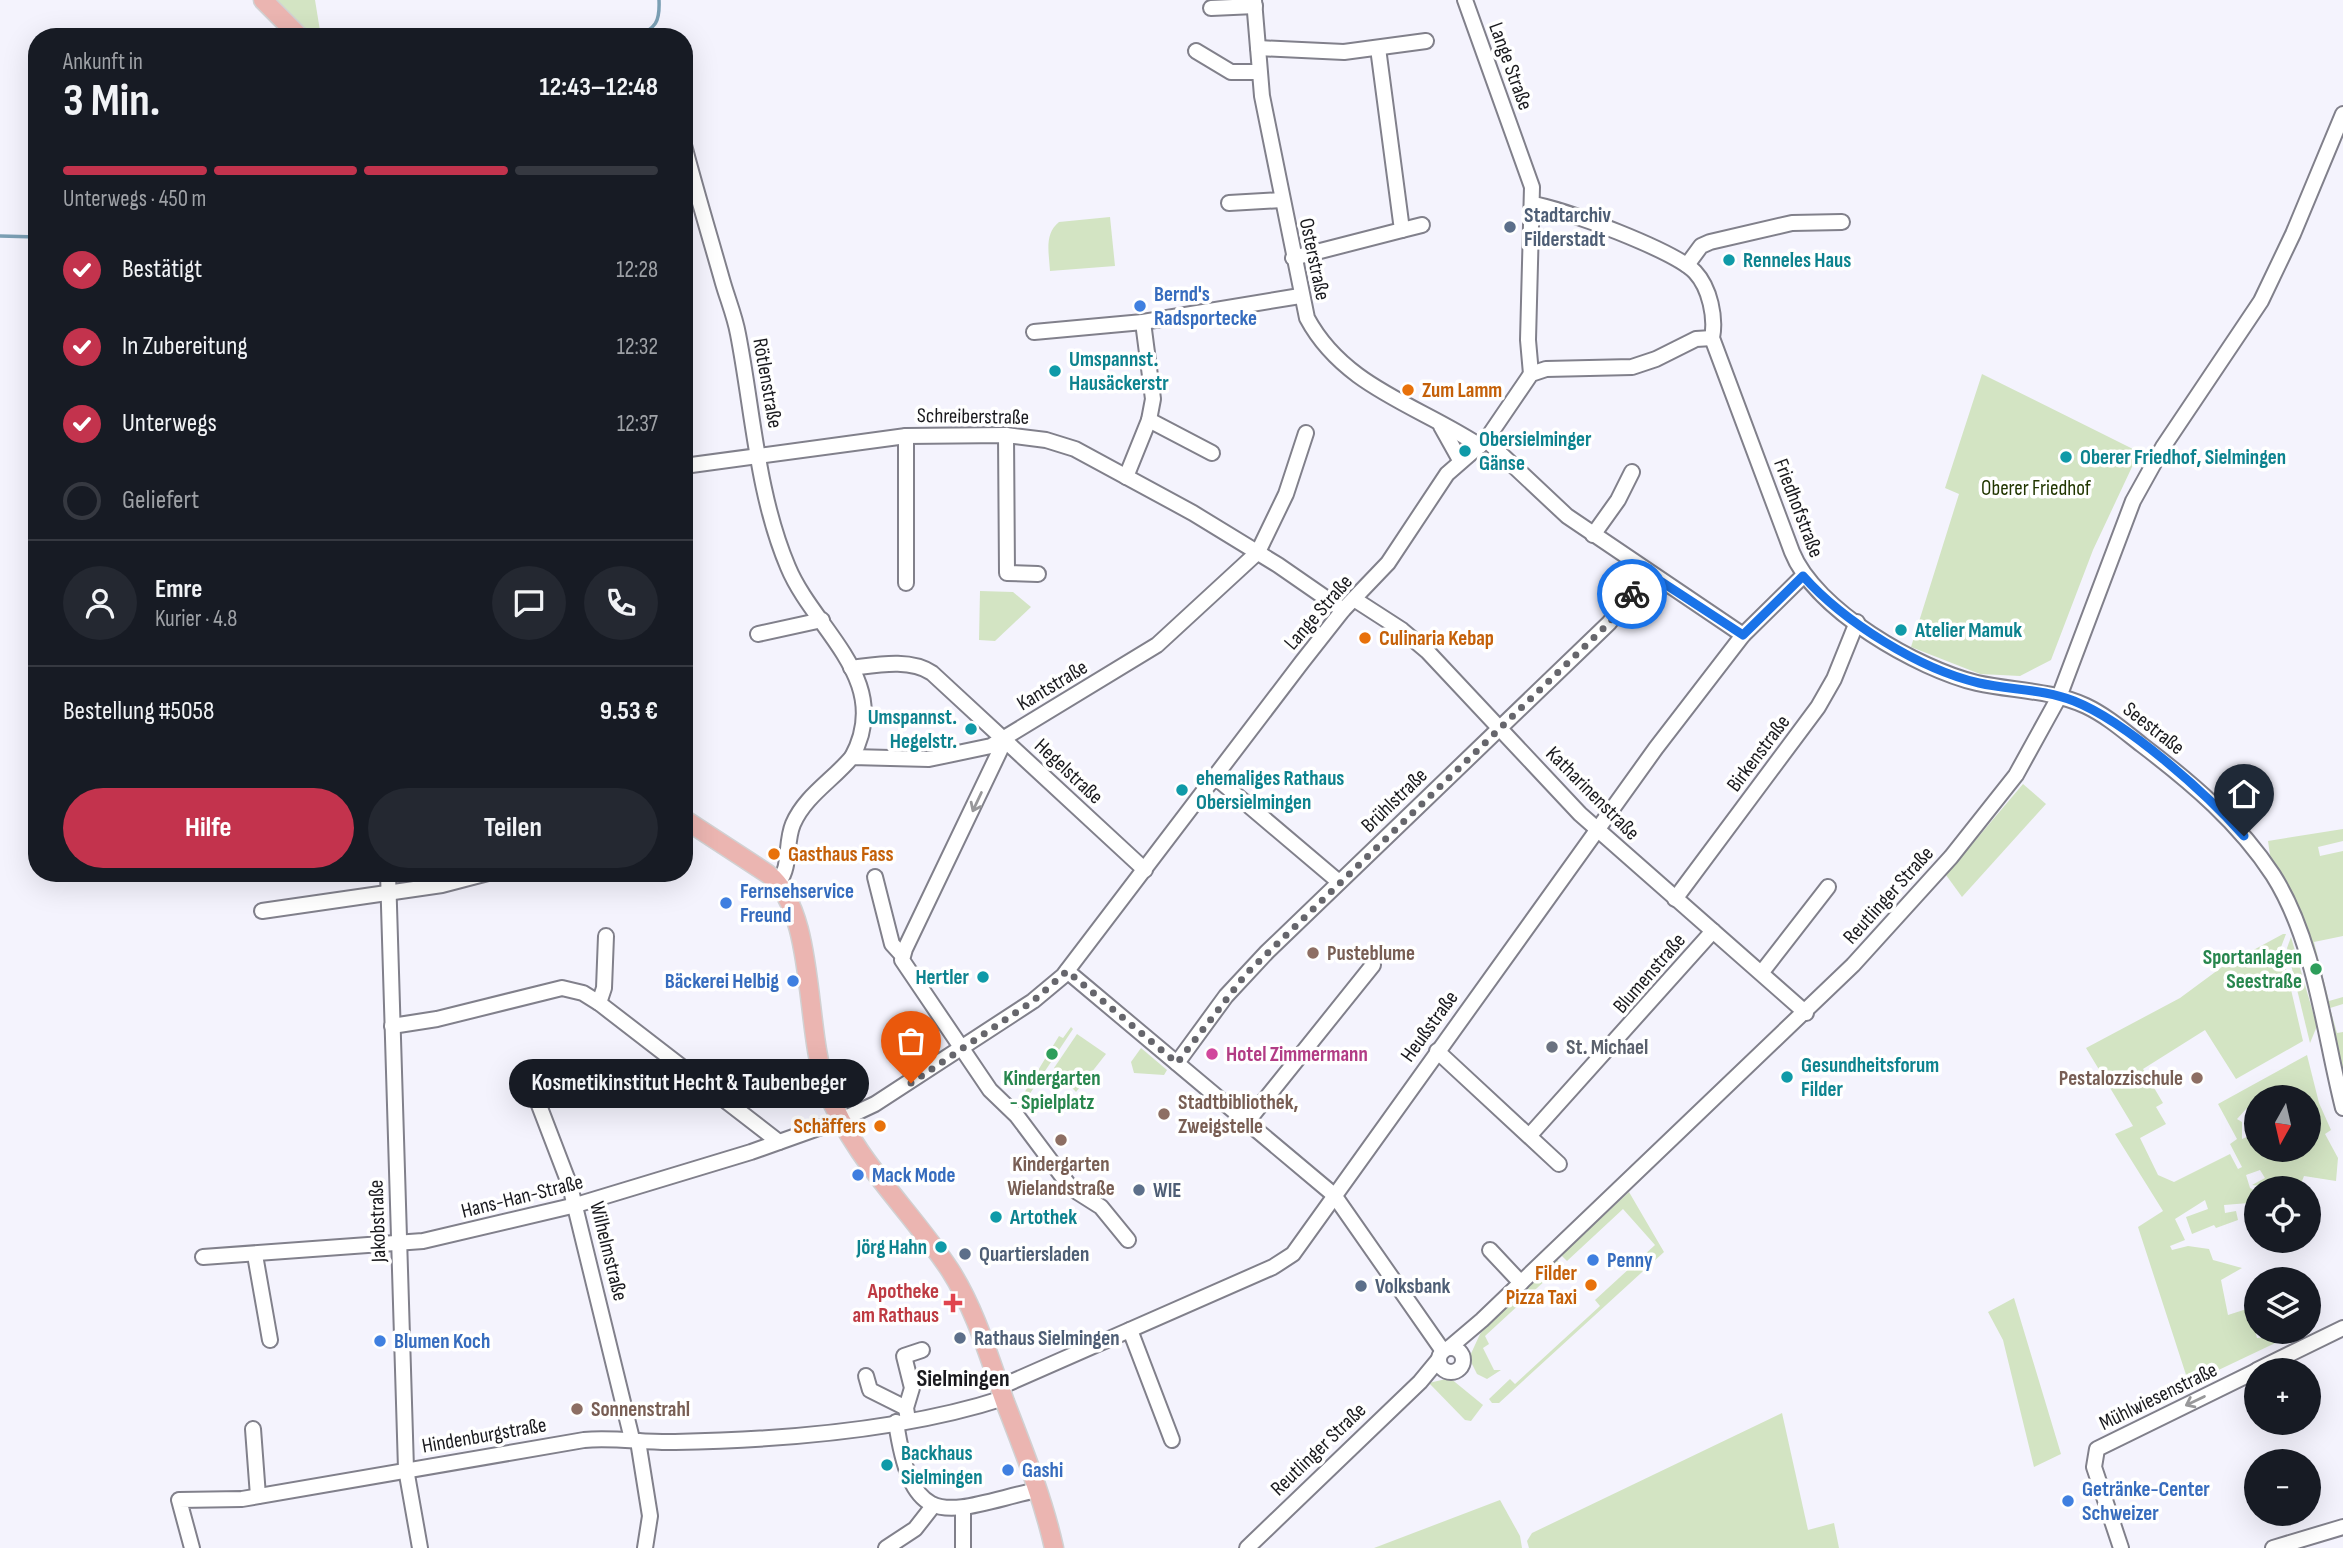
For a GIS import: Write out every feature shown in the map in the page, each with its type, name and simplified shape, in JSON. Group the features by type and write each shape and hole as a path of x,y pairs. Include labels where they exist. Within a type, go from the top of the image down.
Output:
{"main road":[{"path":"263,0 291,28"},
{"path":"693,825 779,882 794,912 819,1063 841,1120 954,1277 971,1311 1037,1490 1054,1548"}],"street":[{"name":"Lange Straße","path":"841,1120 875,1104 963,1049 1040,996 1067,971 1343,610 1398,550 1441,483 1460,460 1483,443 1531,374 1528,314 1532,204 1527,171 1465,0"},
{"name":"Osterstraße","path":"1211,8 1255,3 1259,72 1300,296 1313,330 1341,364 1372,387 1441,426 1483,443 1557,508 1593,535 1743,635"},
{"path":"1258,48 1344,52 1426,41"},
{"path":"1378,48 1402,230"},
{"path":"1196,51 1231,72 1259,72"},
{"name":"Reutlinger Straße","path":"1247,1548 1482,1320 1806,1013 1898,919 1983,819 2029,755 2059,697 2121,528 2163,447 2261,301 2293,234 2343,114"},
{"name":"Rötlenstraße","path":"693,176 738,330 768,506 786,564 794,581 851,668 864,712 860,738 852,757"},
{"name":"Osterstraße","path":"1229,203 1282,200"},
{"path":"1532,204 1572,213 1687,265 1702,246 1710,242 1792,223 1842,222"},
{"path":"1293,258 1422,225"},
{"name":"Friedhofstraße","path":"1687,265 1695,271 1706,291 1713,323 1712,338 1803,576 1857,622 1924,663 1965,679 2059,697"},
{"path":"1034,332 1143,322 1300,296"},
{"path":"1126,477 1149,420 1153,399 1143,322"},
{"path":"1531,374 1546,369 1632,367 1656,359 1696,339 1712,338"},
{"path":"1149,420 1212,453"},
{"path":"1441,426 1460,460"},
{"name":"Kantstraße","path":"852,757 887,760 946,758 1005,740 1157,645 1258,552 1286,494 1306,433"},
{"path":"1006,435 1007,573 1038,574"},
{"name":"Schreiberstraße","path":"693,465 906,436 1006,435 1062,444 1258,552 1343,610"},
{"path":"906,436 906,583"},
{"path":"1593,535 1618,500 1632,472"},
{"name":"Brühlstraße","path":"1177,1063 1246,974 1609,623 1648,573"},
{"name":"Heußstraße","path":"1002,1392 1130,1330 1285,1261 1596,829 1743,635 1803,576"},
{"name":"Katharinenstraße","path":"1354,599 1402,630 1429,652 1596,829 1806,1013"},
{"path":"758,634 822,620"},
{"name":"Birkenstraße","path":"1675,899 1818,707 1834,679 1857,622"},
{"name":"Hegelstraße","path":"851,668 899,664 925,668 1145,870"},
{"name":"Seestraße","path":"2059,697 2102,715 2187,780 2232,822 2272,874 2289,904 2304,943 2343,1108"},
{"path":"902,955 1005,740"},
{"path":"779,882 785,872 787,845 797,816 816,792 852,757"},
{"path":"1215,777 1339,882"},
{"path":"875,877 892,944 902,955 909,974 990,1090 1017,1116 1071,1188 1101,1207 1128,1240"},
{"name":"Jakobstraße","path":"388,882 407,1469 420,1548"},
{"path":"262,911 454,882"},
{"path":"1762,972 1828,887"},
{"name":"Blumenstraße","path":"1530,1135 1713,931"},
{"path":"599,1003 604,988 606,936"},
{"path":"1247,1122 1373,965"},
{"path":"1067,971 1334,1195 1444,1357 1459,1370 1464,1358 1457,1349 1444,1357"},
{"path":"392,1026 437,1019 562,988 583,993 779,1142"},
{"path":"1437,1051 1559,1164"},
{"name":"Wilhelmstraße","path":"529,1079 558,1149 576,1205 635,1440 649,1503 645,1548"},
{"name":"Hans-Han-Straße","path":"203,1257 399,1244 450,1236 576,1205 841,1120"},
{"path":"1490,1250 1521,1283"},
{"path":"256,1255 270,1340"},
{"name":"Reutlinger Straße","path":"1464,1358 1468,1344 1482,1320"},
{"name":"Mühlwiesenstraße","path":"2282,1358 2343,1328"},
{"path":"1130,1330 1172,1440"},
{"path":"922,1350 904,1356 912,1388 903,1417 906,1470 923,1498 933,1506 963,1508 1037,1490"},
{"path":"866,1376 870,1390 903,1417"},
{"name":"Mühlwiesenstraße","path":"2121,1548 2094,1467 2097,1449 2244,1377"},
{"name":"Hindenburgstraße","path":"192,1548 179,1500 208,1502 258,1496 584,1440 671,1443 757,1438 903,1417 1002,1392"},
{"path":"253,1429 258,1496"},
{"path":"886,1548 915,1529 933,1506"},
{"path":"963,1508 963,1548"},
{"path":"2273,1548 2343,1527"}],"green space":[{"path":"271,0 315,0 320,28 299,28"},
{"path":"1110,217 1115,266 1050,271 1049,238 1059,222"},
{"name":"Oberer Friedhof","path":"1982,374 2139,452 2093,550 2051,660 2020,676 1980,674 1911,647 1959,494 1945,488"},
{"path":"980,591 1013,592 1031,607 995,641 979,640"},
{"path":"2023,784 2046,804 1962,897 1946,875"},
{"name":"Sportanlagen Seestraße","path":"2343,829 2343,841 2318,847 2320,856 2343,851 2343,936 2314,942 2329,1001 2343,997 2343,1004 2330,1008 2337,1033 2343,1032 2343,1071 2323,1000 2271,862 2268,841"},
{"path":"2286,934 2281,947 2303,1041 2236,1079 2205,1030 2143,1069 2163,1103 2156,1107 2166,1124 2140,1138 2158,1175 2174,1182 2230,1154 2238,1169 2242,1167 2230,1144 2237,1139 2218,1104 2244,1090 2244,1111 2237,1119 2242,1122 2244,1162 2321,1162 2321,1108 2331,1130 2325,1134 2338,1158 2336,1181 2321,1179 2321,1176 2264,1176 2260,1170 2244,1176 2244,1203 2224,1205 2225,1213 2236,1211 2238,1220 2216,1228 2214,1225 2192,1234 2186,1217 2208,1209 2205,1200 2175,1219 2185,1240 2170,1246 2172,1250 2188,1246 2209,1249 2213,1260 2242,1268 2221,1280 2228,1315 2244,1310 2244,1344 2273,1344 2189,1384 2138,1227 2163,1211 2115,1134 2133,1126 2086,1048 2180,998 2222,967"},
{"path":"2291,937 2317,1026 2310,1043 2287,948"},
{"name":"Kindergarten - Spielplatz","path":"1071,1027 1073,1029 1019,1110 1015,1108 1059,1036 1063,1038"},
{"path":"1077,1034 1106,1054 1076,1092 1054,1068"},
{"path":"1141,1048 1167,1070 1164,1075 1134,1073 1131,1062"},
{"path":"2307,1055 2314,1085 2253,1085"},
{"path":"1629,1192 1664,1252 1499,1403 1492,1403 1489,1399 1510,1379 1515,1384 1600,1306 1595,1300 1655,1245 1623,1209 1567,1261 1561,1255"},
{"path":"1557,1259 1561,1266 1485,1336 1489,1344 1483,1348 1494,1370 1501,1370 1487,1379 1477,1374 1469,1358 1480,1334 1497,1314"},
{"path":"2014,1298 2061,1454 2034,1467 2003,1340 1988,1312"},
{"path":"1450,1378 1483,1405 1471,1421 1465,1420 1429,1383"},
{"path":"1782,1413 1808,1530 1834,1523 1839,1548 1529,1548 1527,1541 1532,1533"},
{"path":"1500,1500 1520,1536 1522,1548 1374,1548"}],"waterway":[{"path":"651,28 659,14 659,0"},
{"path":"0,236 28,237"}],"way so far":[{"path":"911,1083 1033,1001 1057,983 1067,971 1177,1063 1226,996 1246,974 1609,623 1632,594"}],"place":[{"name":"Stadtarchiv Filderstadt","path":"1510,227"},
{"name":"Renneles Haus","path":"1729,260"},
{"name":"Bernd's Radsportecke","path":"1140,306"},
{"name":"Umspannst. Hausäckerstr","path":"1055,371"},
{"name":"Zum Lamm","path":"1408,390"},
{"name":"Obersielminger Gänse","path":"1465,451"},
{"name":"Oberer Friedhof, Sielmingen","path":"2066,457"},
{"name":"Atelier Mamuk","path":"1901,630"},
{"name":"Culinaria Kebap","path":"1365,638"},
{"name":"Umspannst. Hegelstr.","path":"971,729"},
{"name":"ehemaliges Rathaus Obersielmingen","path":"1182,790"},
{"name":"Gasthaus Fass","path":"774,854"},
{"name":"Fernsehservice Freund","path":"726,903"},
{"name":"Pusteblume","path":"1313,953"},
{"name":"Sportanlagen Seestraße","path":"2316,969"},
{"name":"Hertler","path":"983,977"},
{"name":"Bäckerei Helbig","path":"793,981"},
{"name":"St. Michael","path":"1552,1047"},
{"name":"Kindergarten - Spielplatz","path":"1052,1054"},
{"name":"Hotel Zimmermann","path":"1212,1054"},
{"name":"Gesundheitsforum Filder","path":"1787,1077"},
{"name":"Pestalozzischule","path":"2197,1078"},
{"name":"Kosmetikinstitut Hecht & Taubenbeger","path":"911,1083"},
{"name":"Stadtbibliothek, Zweigstelle","path":"1164,1114"},
{"name":"Schäffers","path":"880,1126"},
{"name":"Kindergarten Wielandstraße","path":"1061,1140"},
{"name":"Mack Mode","path":"858,1175"},
{"name":"WIE","path":"1139,1190"},
{"name":"Artothek","path":"996,1217"},
{"name":"Jörg Hahn","path":"941,1247"},
{"name":"Quartiersladen","path":"965,1254"},
{"name":"Penny","path":"1593,1260"},
{"name":"Filder Pizza Taxi","path":"1591,1285"},
{"name":"Volksbank","path":"1361,1286"},
{"name":"Apotheke am Rathaus","path":"953,1303"},
{"name":"Rathaus Sielmingen","path":"960,1338"},
{"name":"Blumen Koch","path":"380,1341"},
{"name":"Sonnenstrahl","path":"577,1409"},
{"name":"Backhaus Sielmingen","path":"887,1465"},
{"name":"Gashi","path":"1008,1470"},
{"name":"Getränke-Center Schweizer","path":"2068,1501"}],"district":[{"name":"Sielmingen","path":"963,1378"}],"route":[{"path":"1632,594 1648,573 1743,635 1803,576 1857,622 1924,663 1975,682 2068,699 2087,706 2187,780 2244,836"}]}
